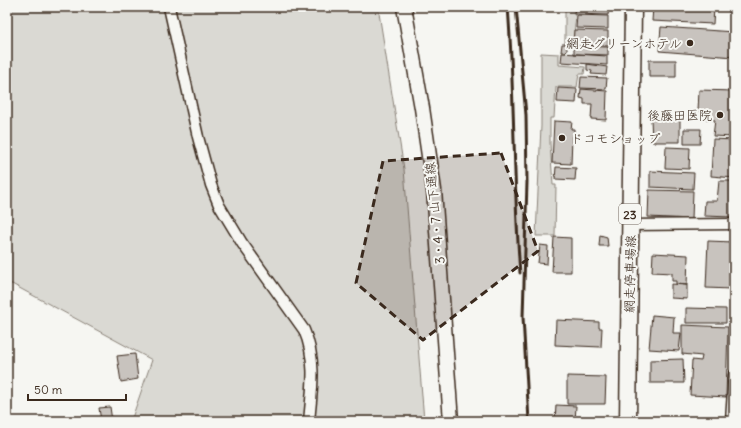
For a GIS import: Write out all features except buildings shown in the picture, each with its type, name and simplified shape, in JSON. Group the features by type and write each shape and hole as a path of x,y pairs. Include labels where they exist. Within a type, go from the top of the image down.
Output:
{"main road":[{"name":"網走停車場線","path":"628,421 632,7"}],"street":[{"path":"169,7 198,137 213,192 228,222 304,330 310,344 313,380 309,421"},
{"name":"3・4・7 山下通線","path":"404,7 422,108 434,190 451,421"},
{"path":"630,225 734,224"},
{"path":"731,421 734,375"}],"highlighted area":[{"path":"501,153 538,251 423,340 356,283 383,161"}],"shaded area":[{"path":"7,7 378,7 404,169 424,421 131,421 152,360 12,284 7,284"},
{"path":"565,7 568,7 568,9 574,9 574,15 576,15 573,44 565,44"},
{"path":"541,53 559,54 559,65 585,67 584,74 579,74 577,87 556,87 554,118 550,118 553,185 556,185 555,236 536,236 541,126"}],"railway":[{"path":"508,7 520,273"},
{"path":"516,7 526,115 527,182 523,317 529,421"}],"place":[{"name":"網走グリーンホテル","path":"690,43"},
{"name":"後藤田医院","path":"720,115"},
{"name":"ドコモショップ","path":"562,138"}]}
